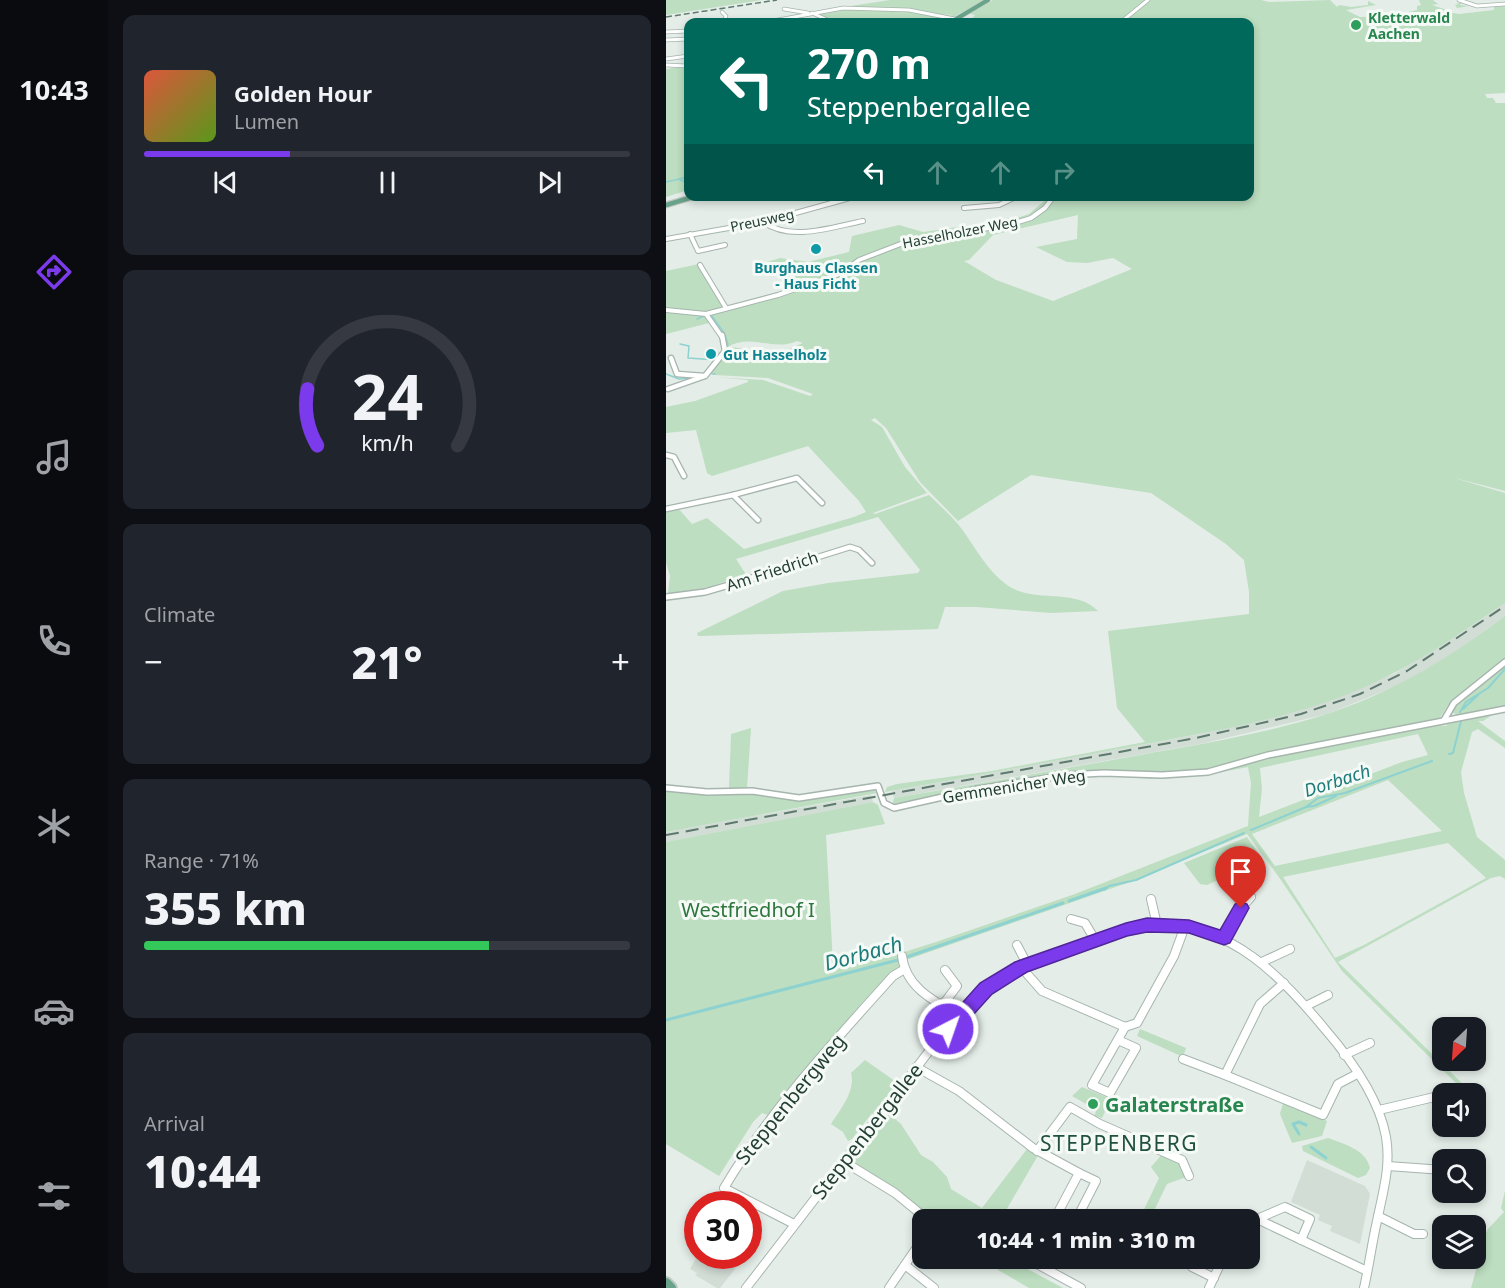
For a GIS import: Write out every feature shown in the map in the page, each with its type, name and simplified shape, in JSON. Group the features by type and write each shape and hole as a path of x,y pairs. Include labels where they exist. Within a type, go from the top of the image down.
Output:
{"main road":[{"path":"958,18 988,0"},
{"path":"666,205 684,200"}],"street":[{"path":"1126,18 1148,0"},
{"path":"1459,0 1477,6 1505,4"},
{"path":"787,18 843,8 902,9 940,18"},
{"path":"784,9 811,13 823,18"},
{"path":"722,12 725,18"},
{"path":"666,32 684,31"},
{"path":"666,40 684,39"},
{"path":"666,59 684,57"},
{"path":"666,65 684,66"},
{"name":"Preusweg","path":"666,239 763,222 838,201"},
{"path":"964,208 986,207 1009,201"},
{"name":"Hasselholzer Weg","path":"666,310 706,314 803,288 842,273 859,260 911,240 1008,225 1031,218 1050,201"},
{"path":"763,222 773,229 798,232 863,221"},
{"path":"690,234 698,251 725,245"},
{"path":"700,265 726,308"},
{"path":"668,389 705,376 726,348 718,327 706,314"},
{"path":"671,358 670,363 677,374 705,376"},
{"path":"666,455 674,457 684,476"},
{"path":"666,508 733,495 797,478 822,503"},
{"path":"733,495 758,520"},
{"name":"Am Friedrich","path":"666,597 687,597 712,591 799,561 850,547 860,551 872,563"},
{"path":"1444,720 1454,703 1505,662"},
{"name":"Gemmenicher Weg","path":"666,788 707,792 752,791 799,798 878,786 884,803 894,808 978,789 1066,775 1104,773 1171,775 1208,772 1268,755 1505,709"},
{"path":"1224,938 1241,908 1251,897"},
{"path":"1151,899 1157,924"},
{"path":"1071,919 1086,921 1095,940"},
{"name":"Steppenbergallee","path":"746,1288 916,1067 986,988 1024,965 1135,927 1157,924 1201,929 1224,938 1262,962 1306,1006 1344,1055 1379,1110 1387,1141 1388,1166 1364,1288"},
{"path":"1017,945 1024,965 1042,991 1125,1027 1135,1025 1140,1017 1174,956 1185,926"},
{"path":"1262,962 1290,949"},
{"name":"Steppenbergweg","path":"794,1224 724,1188 758,1135 820,1055 893,976 902,963 920,992 960,1016"},
{"path":"942,1006 957,986 945,970"},
{"path":"1225,1074 1260,1004 1284,983"},
{"path":"1306,1006 1328,995"},
{"path":"1118,1040 1136,1048 1110,1093 1092,1085 1125,1027"},
{"path":"1344,1055 1370,1043"},
{"path":"1183,1059 1323,1115 1338,1084 1357,1074"},
{"path":"916,1067 959,1092 1037,1150 1096,1181 1082,1209"},
{"path":"1379,1110 1432,1098"},
{"path":"1037,1150 1070,1107 1100,1124 1182,1160 1189,1176"},
{"path":"843,1161 895,1193 915,1209"},
{"path":"1388,1166 1432,1169"},
{"path":"1060,1209 1079,1173"},
{"path":"1260,1216 1285,1207 1310,1219 1301,1240"},
{"path":"1378,1216 1414,1234 1423,1234"},
{"path":"1260,1222 1367,1271"},
{"path":"889,1288 912,1255"},
{"path":"905,1265 934,1288"},
{"path":"1047,1269 1081,1288"},
{"path":"1196,1269 1214,1278"},
{"path":"1209,1288 1218,1269"}],"shaded area":[{"path":"1505,603 1505,616 1443,660 1394,687 1327,714 1200,744 894,798 892,791 1200,734 1279,716 1318,704 1394,674 1460,634"},
{"path":"871,795 873,802 666,842 666,832"},
{"path":"1307,1160 1365,1186 1370,1194 1360,1244 1330,1231 1332,1226 1318,1220 1320,1215 1291,1202"},
{"path":"690,1269 735,1269 720,1288 695,1275 697,1273"}],"green space":[{"path":"666,0 762,0 666,15"},
{"path":"890,0 986,0 951,18 948,16 954,15 844,7"},
{"path":"993,0 1261,0 1269,2 1330,0 1337,7 1339,5 1351,7 1368,5 1368,1 1376,5 1346,10 1360,17 1403,16 1394,18 1422,21 1422,17 1408,12 1417,10 1417,6 1421,5 1419,0 1433,0 1438,4 1432,5 1447,10 1440,11 1459,14 1494,10 1494,7 1505,6 1505,93 1485,94 1487,98 1493,98 1496,103 1505,103 1505,491 1451,477 1505,493 1505,603 1402,669 1365,687 1311,707 1197,734 885,792 887,787 897,784 992,771 1145,742 1117,708 1108,631 1249,614 1249,592 1244,560 1226,544 1151,493 1031,475 958,521 920,482 886,428 875,418 871,420 882,427 905,467 927,493 873,513 929,495 950,515 988,566 1007,585 1029,594 1078,599 1098,611 1051,613 977,607 945,607 938,629 698,636 697,633 783,591 828,583 918,573 920,570 878,517 736,559 745,573 743,579 732,583 729,580 710,587 680,592 678,595 668,594 670,576 666,562 666,511 678,508 692,524 707,518 744,549 866,512 859,501 808,446 712,476 707,473 696,430 666,433 666,407 695,401 748,382 748,380 715,377 763,380 810,396 813,394 768,378 711,373 732,347 777,354 803,343 797,341 780,345 745,342 728,347 711,317 711,315 794,286 764,263 780,258 808,262 849,252 852,236 899,225 923,232 985,223 998,218 1017,218 1029,214 1044,201 1254,201 1254,18 973,18 975,15 967,13","holes":["1078,215 1077,239 1036,247 1067,262 1087,263 1113,258 1132,269 1053,301 996,280 964,261 969,260 993,235"]},
{"path":"1455,3 1462,3 1460,5 1469,6 1457,8 1455,5 1459,4"},
{"path":"831,9 901,10 941,18 823,18 814,13"},
{"path":"684,67 684,191 666,197 666,69"},
{"path":"699,264 725,308 705,313 666,309 666,271"},
{"path":"666,310 705,315 713,322 666,334"},
{"name":"Westfriedhof I","path":"1505,616 1505,659 1448,705 1439,719 1381,730 1384,734 1437,725 1447,726 1446,722 1495,713 1483,721 1478,721 1505,741 1505,748 1478,729 1472,732 1461,772 1464,793 1477,837 1505,860 1505,879 1500,876 1491,878 1338,962 1432,1054 1432,1060 1342,971 1247,834 1127,883 906,960 871,993 790,1086 768,1115 762,1113 753,1122 719,1176 666,1144 666,842 873,802 878,805 885,824 826,835 833,964 898,954 1075,894 1248,826 1251,783 1248,767 1206,775 1158,779 1084,775 984,790 891,810 894,798 1198,745 1285,726 1342,709 1369,698 1405,681 1456,650","holes":["1418,734 1428,755 1402,762 1259,817 1262,789 1260,768","1388,780 1442,831 1275,866 1252,834","1448,843 1486,878 1364,945 1335,958 1283,877"]},
{"path":"1505,664 1505,707 1458,715 1451,712 1458,702"},
{"path":"751,728 747,788 729,788 731,734"},
{"path":"873,789 877,793 666,832 666,790 817,799"},
{"path":"1247,837 1263,860 1207,885 1200,884 1184,863"},
{"path":"1140,1029 1186,1048 1183,1057 1137,1036"},
{"path":"865,1060 902,1086 883,1109 901,1124 921,1155 933,1162 947,1177 951,1189 982,1208 1030,1145 1040,1152 1007,1209 913,1209 843,1161 876,1117 872,1113 848,1141 843,1132 831,1124 849,1093 851,1073"},
{"path":"1444,1071 1449,1071 1462,1083 1456,1083"},
{"name":"Galaterstraße","path":"1082,1087 1111,1099 1102,1118 1094,1116 1099,1105 1095,1109 1072,1096"},
{"path":"1283,1103 1327,1121 1322,1136 1292,1143 1280,1114"},
{"path":"1328,1138 1353,1148 1364,1156 1370,1168 1366,1175 1358,1178 1303,1151 1302,1146"},
{"path":"1164,1152 1182,1160 1189,1176 1167,1184 1155,1209 1144,1209 1159,1178 1151,1167"},
{"path":"1505,1191 1505,1288 1471,1288 1476,1269 1486,1269 1486,1234 1504,1212 1501,1208"},
{"path":"1028,1269 1063,1288 1029,1288 998,1270"}],"waterway":[{"path":"666,182 684,178"},
{"path":"680,180 684,181"},
{"path":"697,319 704,316"},
{"path":"712,316 724,333"},
{"path":"725,335 728,345"},
{"path":"680,344 689,346 688,358 716,360"},
{"path":"712,371 729,349"},
{"path":"666,374 679,379 693,378"},
{"name":"Dorbach","path":"1460,712 1466,702 1488,688 1505,669"},
{"name":"Dorbach","path":"1463,709 1478,695"},
{"name":"Dorbach","path":"1449,754 1453,753 1461,721"},
{"name":"Dorbach","path":"1306,807 1318,798 1345,793 1432,761"},
{"path":"1306,807 1314,806 1336,796"},
{"name":"Dorbach","path":"1251,830 1306,807"},
{"name":"Dorbach","path":"1104,890 1109,886 1136,880 1244,833"},
{"name":"Dorbach","path":"1069,901 1106,888"},
{"name":"Dorbach","path":"666,1020 898,960 1063,903"},
{"path":"1299,1134 1293,1124 1299,1122 1306,1125"},
{"path":"1311,1147 1326,1158"}],"railway":[{"path":"666,17 777,0"},
{"path":"666,835 1196,738 1301,714 1360,694 1407,671 1505,606"}],"place":[{"name":"Kletterwald Aachen","path":"1356,25"},
{"name":"Burghaus Classen - Haus Ficht","path":"816,249"},
{"name":"Gut Hasselholz","path":"711,354"},
{"name":"Galaterstraße","path":"1093,1104"}],"district":[{"name":"STEPPENBERG","path":"1119,1143"}],"route":[{"path":"948,1029 986,988 1021,967 1126,929 1147,925 1201,929 1224,938 1241,908"}]}
